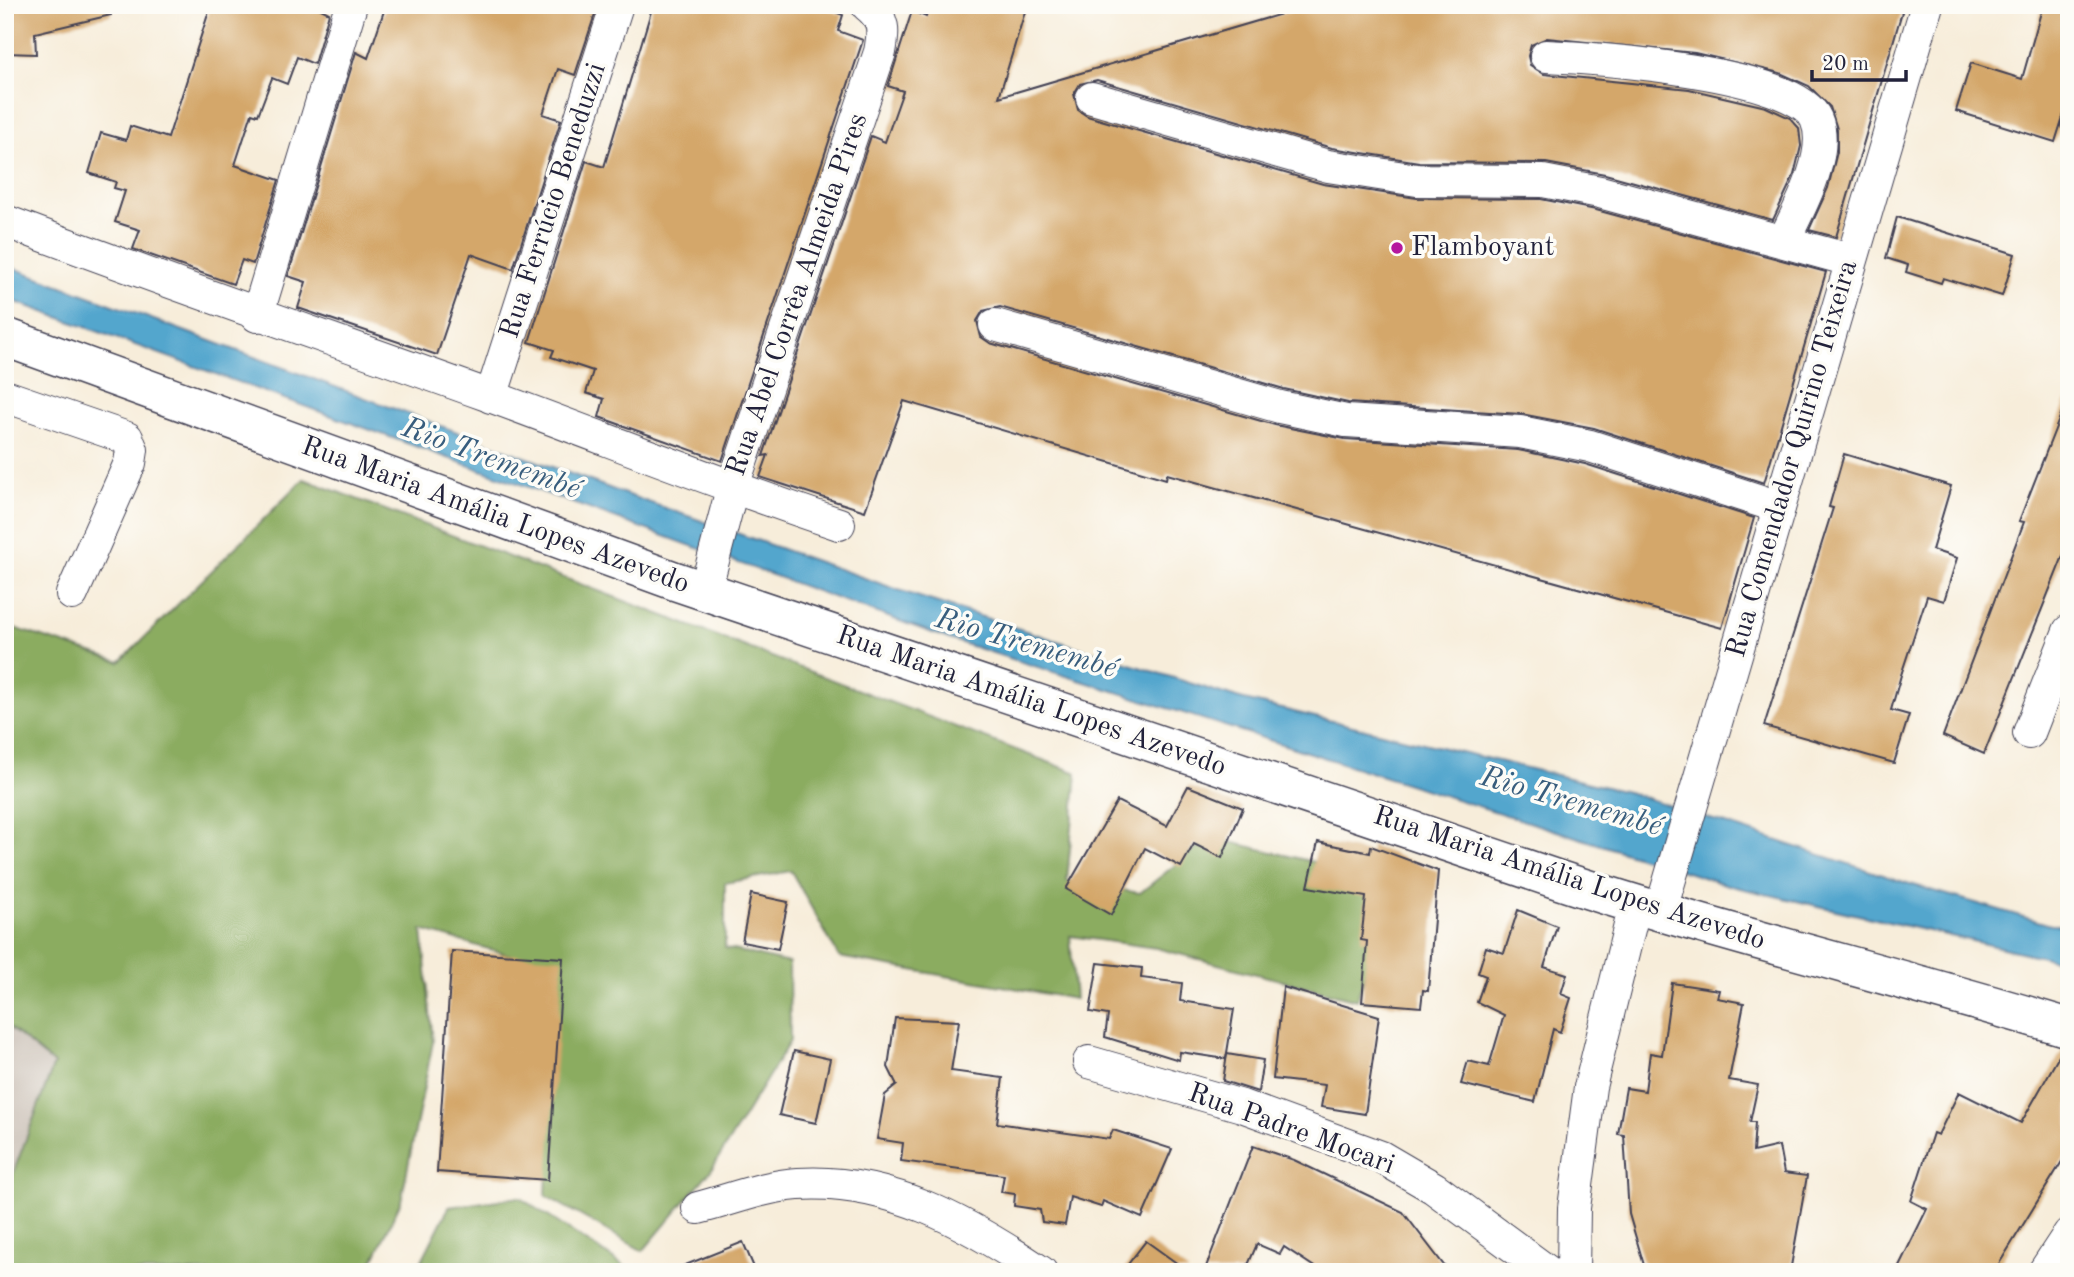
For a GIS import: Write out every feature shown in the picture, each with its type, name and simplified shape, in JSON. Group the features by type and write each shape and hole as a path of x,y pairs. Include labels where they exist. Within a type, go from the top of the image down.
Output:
{"main road":[{"name":"Rua Maria Amália Lopes Azevedo","path":"5,337 365,470 708,579 1648,909 2069,1028"}],"street":[{"path":"257,316 351,5"},
{"name":"Rua Ferrúcio Beneduzzi","path":"491,397 617,5"},
{"name":"Rua Abel Corrêa Almeida Pires","path":"708,579 732,489 880,52 884,29 878,15 867,5"},
{"name":"Rua Comendador Quirino Teixeira","path":"1573,1272 1574,1208 1590,1087 1648,909 1678,856 1850,260 1927,5"},
{"path":"1546,56 1613,59 1679,67 1783,94 1805,104 1817,121 1817,149 1812,183 1784,240"},
{"path":"1092,98 1328,166 1417,180 1543,181 1600,192 1850,260"},
{"path":"5,221 257,316 491,397 732,489 839,524"},
{"path":"995,325 1280,407 1346,421 1520,432 1590,446 1779,507"},
{"path":"5,396 127,438 132,450 130,463 72,594"},
{"path":"2029,733 2065,650"},
{"name":"Rua Padre Mocari","path":"1089,1062 1242,1106 1381,1157 1434,1188 1548,1272"},
{"path":"698,1208 796,1184 829,1184 854,1188 939,1210 981,1231 1041,1272"},
{"path":"2044,1272 2069,1234"}],"shaded area":[{"path":"5,1024 54,1064 5,1194"}],"green space":[{"path":"304,479 1077,773 1067,881 1140,893 1210,837 1393,881 1357,1000 1156,948 1070,936 1075,999 839,957 791,871 725,883 725,948 789,963 790,1041 712,1169 643,1251 546,1196 555,968 422,930 433,1042 401,1201 368,1272 5,1272 5,1195 54,1064 5,1024 5,625 120,662"},
{"path":"519,1197 633,1272 416,1272 449,1207"}],"water":[{"name":"Rio Tremembé","path":"5,265 628,495 910,594 1240,699 1631,793 1907,883 2051,925 2069,925 2069,963 1731,886 952,640 5,298"}],"building":[{"path":"5,5 110,5 111,15 35,33 36,54 5,53"},
{"path":"211,5 313,5 329,13 314,64 297,57 287,84 272,78 258,115 252,113 235,165 279,180 253,264 242,260 233,284 133,249 140,230 115,222 125,191 114,188 116,182 89,173 101,133 126,140 130,126 168,138"},
{"path":"386,5 598,5 575,75 558,69 543,114 561,120 513,269 471,254 437,355 298,308 306,282 288,276 356,52 368,58"},
{"path":"653,5 817,5 843,15 838,31 863,40 722,461 599,417 604,399 586,393 593,371 551,357 554,350 529,342 586,161 604,167"},
{"name":"Flamboyant","path":"930,5 1027,5 999,97 1312,5 1904,5 1836,237 1809,230 1828,188 1837,152 1837,129 1830,107 1809,86 1780,73 1695,53 1547,38 1531,45 1528,56 1530,65 1544,74 1689,89 1766,107 1790,118 1799,128 1801,146 1794,175 1773,220 1605,174 1546,163 1419,162 1332,148 1097,80 1080,84 1074,94 1078,110 1087,116 1323,184 1417,198 1541,199 1596,210 1826,272 1764,483 1594,428 1521,414 1348,403 1284,389 1000,307 983,311 977,321 981,337 990,343 1275,425 1345,439 1518,450 1585,464 1754,518 1722,628 1167,474 1166,479 904,401 865,511 760,477 768,455 763,456 871,136 885,142 903,91 888,86 912,11 926,17"},
{"path":"2043,5 2069,5 2069,98 2055,142 1956,111 1971,63 2022,79"},
{"path":"1897,217 2015,254 2002,296 1943,278 1941,283 1906,272 1908,265 1886,258"},
{"path":"2067,399 2069,541 1984,754 1943,736 2024,522 2019,521"},
{"path":"1844,454 1951,486 1932,550 1957,558 1944,601 1927,596 1901,675 1891,710 1909,715 1894,763 1764,726 1833,508 1829,507"},
{"path":"1188,786 1243,808 1222,858 1194,844 1181,867 1145,848 1111,915 1066,889 1117,801 1167,826"},
{"path":"1318,842 1370,853 1371,846 1438,871 1428,991 1423,990 1421,1007 1362,1002 1367,941 1361,940 1366,897 1308,887"},
{"path":"751,894 788,902 778,949 742,942"},
{"path":"1518,910 1557,926 1544,967 1567,974 1561,994 1571,998 1560,1032 1553,1029 1535,1102 1461,1084 1468,1061 1489,1066 1504,1015 1477,1002 1486,976 1478,973 1486,947 1504,953"},
{"path":"452,951 563,958 548,1180 437,1172"},
{"path":"1098,963 1142,968 1141,978 1182,983 1180,1001 1234,1009 1226,1059 1180,1052 1179,1060 1105,1037 1108,1015 1090,1012"},
{"path":"1672,983 1719,990 1717,998 1744,1003 1729,1080 1758,1085 1750,1122 1755,1122 1753,1152 1779,1146 1784,1173 1807,1176 1790,1272 1646,1272 1629,1214 1624,1135 1618,1134 1626,1088 1645,1091 1650,1053 1662,1055"},
{"path":"1283,987 1379,1016 1365,1114 1321,1107 1325,1085 1273,1079"},
{"path":"895,1018 959,1021 951,1071 1003,1078 997,1123 1109,1139 1113,1130 1172,1149 1142,1218 1103,1201 1101,1207 1070,1197 1065,1225 1042,1222 1040,1210 1014,1206 1015,1194 1001,1192 1004,1175 901,1161 903,1143 877,1139 885,1095 897,1085 888,1067"},
{"path":"2063,1049 2069,1049 2069,1150 1994,1272 1896,1272 1927,1209 1911,1201 1933,1133 1938,1135 1959,1092 2021,1123"},
{"path":"794,1051 830,1059 816,1123 779,1115"},
{"path":"1227,1054 1263,1060 1258,1092 1223,1081"},
{"path":"1253,1146 1294,1160 1403,1212 1449,1272 1322,1272 1284,1247 1280,1254 1257,1244 1245,1272 1204,1272"},
{"path":"1146,1241 1189,1272 1122,1272"},
{"path":"743,1242 756,1272 673,1272 673,1270"}],"place":[{"name":"Flamboyant","path":"1397,248"}]}
